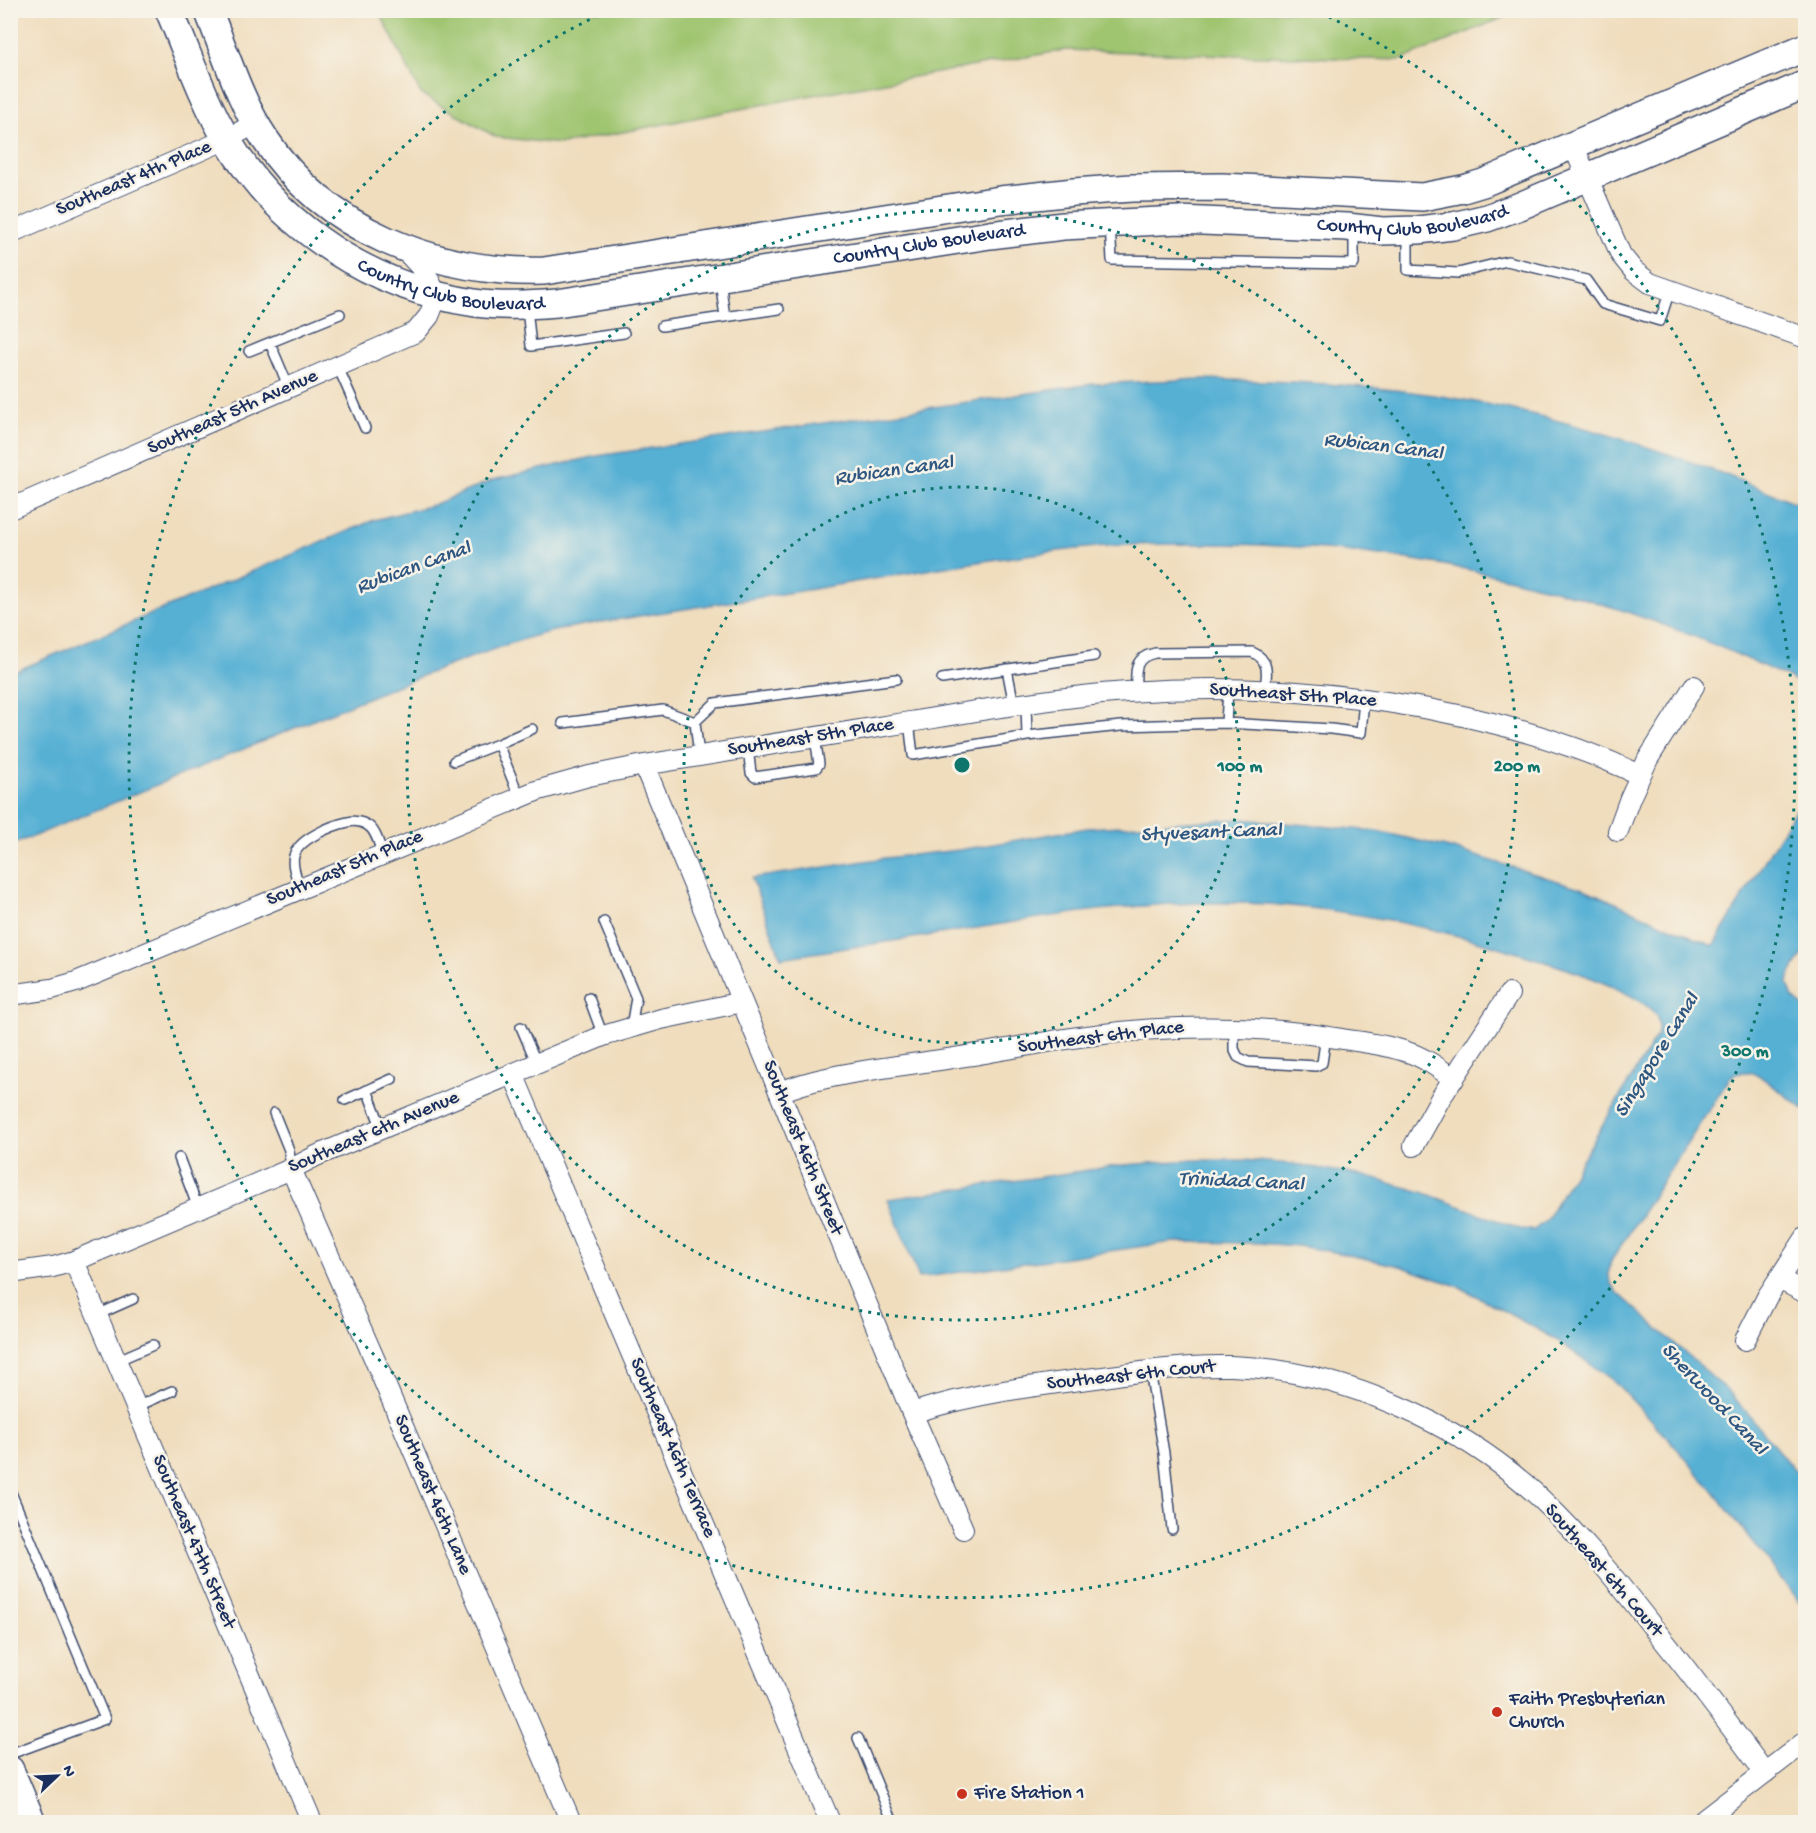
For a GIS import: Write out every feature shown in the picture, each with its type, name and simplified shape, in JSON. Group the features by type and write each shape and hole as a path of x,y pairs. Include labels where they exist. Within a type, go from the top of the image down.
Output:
{"main road":[{"name":"Country Club Boulevard","path":"170,10 210,108 227,139 252,176 282,210 316,239 371,272 408,288 476,304 557,303 1046,228 1179,220 1354,227 1383,231 1453,226 1487,218 1520,206 1806,84"},
{"name":"Country Club Boulevard","path":"208,10 256,123 282,162 331,210 385,240 439,261 481,269 544,271 1043,195 1132,188 1222,187 1400,197 1453,192 1484,183 1806,47"},
{"path":"1043,195 1046,228"},
{"path":"852,223 857,256"},
{"path":"13,1781 33,1822"}],"street":[{"name":"Southeast 4th Place","path":"10,232 227,139 256,123"},
{"path":"1573,145 1621,255 1634,271 1650,283 1806,338"},
{"path":"402,247 425,272 437,296"},
{"name":"Southeast 5th Avenue","path":"10,509 416,332 429,316 437,296"},
{"path":"1618,831 1648,759 1694,686"},
{"name":"Southeast 5th Place","path":"10,995 52,989 76,982 519,796 589,776 644,765 1020,705 1136,692 1228,690 1364,699 1464,717 1539,736 1640,775"},
{"name":"Southeast 46th Street","path":"644,765 912,1413 963,1529"},
{"path":"1414,1146 1440,1099 1509,994"},
{"name":"Southeast 6th Avenue","path":"10,1274 74,1261 291,1169 316,1156 603,1036 631,1027 742,1002"},
{"name":"Southeast 6th Place","path":"779,1092 821,1079 867,1070 1086,1036 1147,1030 1234,1028 1326,1036 1408,1052 1437,1066 1454,1078"},
{"name":"Southeast 46th Terrace","path":"513,1074 830,1822"},
{"name":"Southeast 46th Lane","path":"291,1169 374,1358 571,1822"},
{"path":"1745,1340 1767,1297 1806,1237"},
{"name":"Southeast 47th Street","path":"74,1261 312,1822"},
{"path":"1779,1279 1806,1293"},
{"name":"Southeast 6th Court","path":"912,1413 946,1402 1044,1385 1150,1371 1232,1366 1298,1375 1341,1385 1382,1400 1421,1417 1459,1438 1495,1461 1536,1494 1579,1538 1674,1654 1765,1773"},
{"path":"1701,1822 1806,1741"}],"lane":[{"path":"1110,223 1112,260 1123,261 1354,264 1354,227"},
{"path":"1408,230 1408,270 1458,273 1507,261 1586,280 1603,304 1660,321 1670,290"},
{"path":"720,278 725,317"},
{"path":"527,305 531,346 624,333"},
{"path":"663,326 779,309"},
{"path":"249,351 340,314"},
{"path":"270,343 289,388"},
{"path":"338,366 364,428"},
{"path":"1136,692 1136,669 1138,661 1145,656 1155,653 1241,652 1252,652 1259,655 1265,663 1268,673 1264,691"},
{"path":"942,679 1094,656"},
{"path":"1007,669 1020,705 1026,736"},
{"path":"695,722 715,703 896,679"},
{"path":"1226,723 1228,690"},
{"path":"909,722 913,754 1026,736 1121,726 1226,723 1361,733 1364,699"},
{"path":"563,723 663,710 695,722"},
{"path":"695,722 699,756"},
{"path":"454,761 532,729"},
{"path":"748,748 751,773 755,777 816,768 819,764 815,737"},
{"path":"498,744 519,796"},
{"path":"300,888 293,866 294,855 308,838 350,821 360,822 369,825 382,853"},
{"path":"604,922 636,998 631,1027"},
{"path":"589,998 603,1036"},
{"path":"522,1027 537,1064"},
{"path":"1234,1028 1234,1049 1238,1058 1248,1062 1316,1066 1322,1063 1326,1036"},
{"path":"345,1100 392,1080"},
{"path":"367,1090 382,1129"},
{"path":"274,1113 289,1150 291,1169"},
{"path":"178,1158 198,1208"},
{"path":"97,1315 133,1299"},
{"path":"116,1361 153,1345"},
{"path":"1150,1371 1164,1453 1172,1529"},
{"path":"136,1407 172,1391"},
{"path":"10,1491 105,1719 10,1754"},
{"path":"858,1738 892,1822"}],"green space":[{"path":"379,11 1519,11 1401,60 1065,50 807,96 562,144 496,137 421,94"}],"water":[{"name":"Rubican Canal","path":"1201,379 1351,386 1411,392 1488,404 1627,440 1717,471 1805,507 1805,686 1734,653 1662,624 1589,600 1515,580 1440,564 1363,553 1286,546 1144,544 1106,546 959,565 595,623 535,636 408,681 11,844 11,673 374,520 433,505 493,480 597,456 1092,384"},
{"path":"1805,794 1805,950 1789,977 1788,984 1793,998 1805,1008 1805,1110 1757,1074 1744,1072 1731,1076 1611,1261 1609,1274 1610,1281 1617,1292 1733,1396 1805,1483 1805,1609 1713,1491 1615,1382 1555,1339 1460,1287 1400,1266 1299,1246 1258,1243 1173,1242 919,1278 888,1199 1123,1165 1194,1160 1244,1160 1293,1164 1364,1176 1422,1192 1520,1229 1534,1230 1546,1220 1657,1035 1657,1018 1648,1007 1592,978 1452,934 1328,910 1244,903 1172,904 1101,910 781,958 752,878 885,858 959,850 1087,828 1240,819 1377,831 1450,848 1584,889 1713,946"}],"place":[{"name":"Faith Presbyterian Church","path":"1497,1712"},
{"name":"Fire Station 1","path":"962,1794"}],"water label":[{"name":"Styvesant Canal","path":"1211,834"},
{"name":"Singapore Canal","path":"1658,1056"},
{"name":"Trinidad Canal","path":"1241,1183"},
{"name":"Sherwood Canal","path":"1713,1400"}]}
